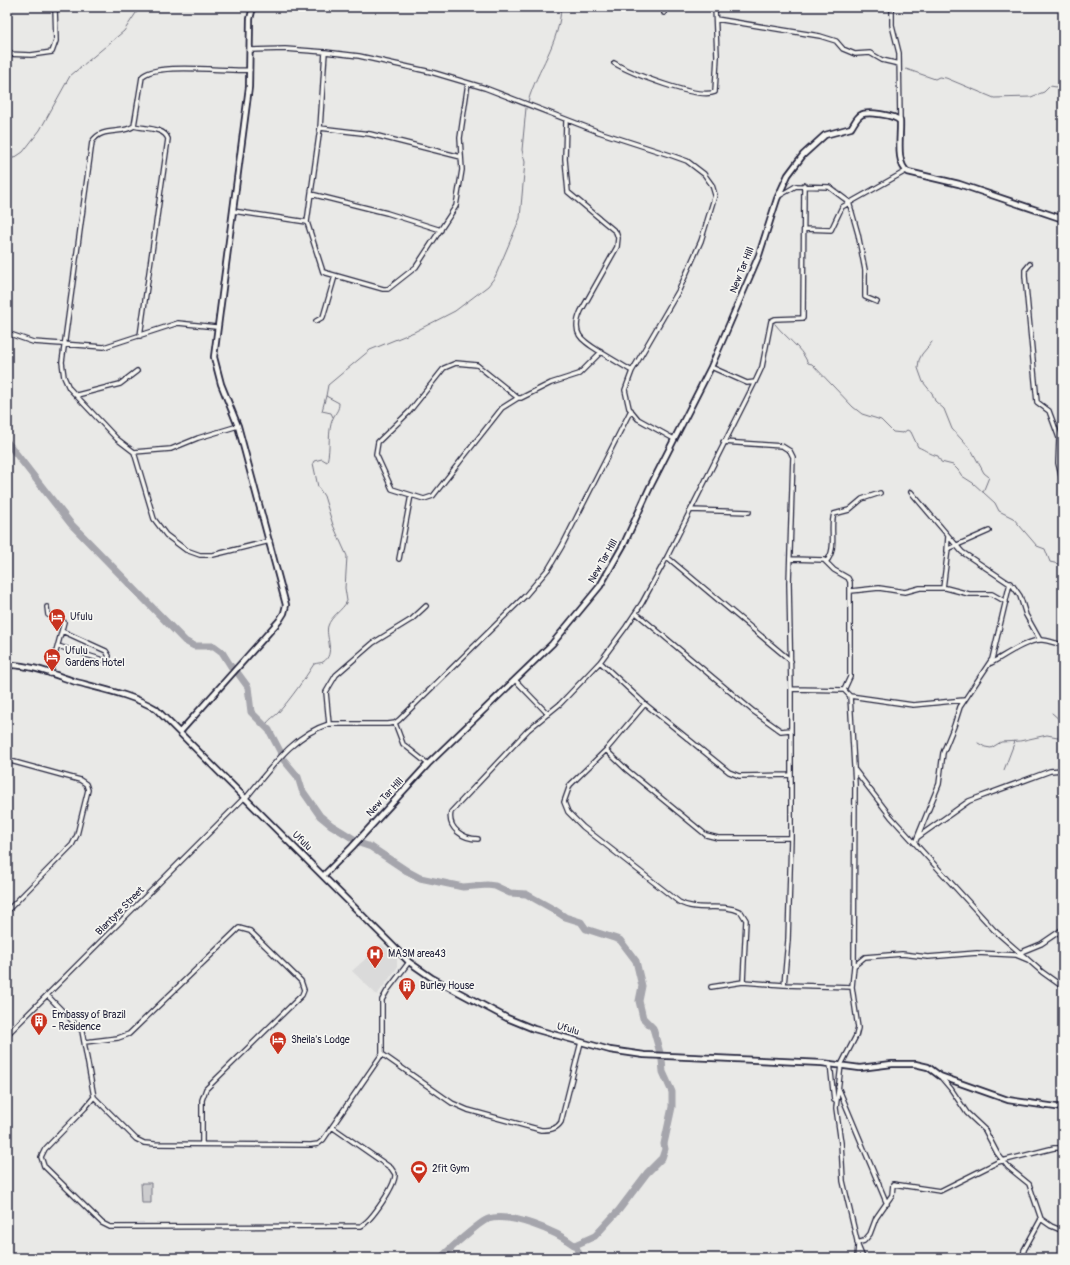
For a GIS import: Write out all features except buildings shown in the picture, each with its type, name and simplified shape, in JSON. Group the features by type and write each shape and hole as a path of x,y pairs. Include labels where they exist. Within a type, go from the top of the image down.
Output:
{"street":[{"path":"7,54 31,55 52,52 56,41 55,7"},
{"path":"664,7 664,13"},
{"path":"614,63 646,78 703,95 709,95 714,92 716,87 717,56 715,7"},
{"path":"892,7 892,25 899,53 901,162 906,171"},
{"path":"180,732 279,621 284,613 286,601 238,426 215,363 214,350 250,70 252,8"},
{"path":"716,19 820,36 836,41 843,50 855,54 870,53 882,60 899,64"},
{"path":"250,50 285,49 325,52 359,56 422,69 510,97 566,120 687,161 704,174 714,190 713,202 693,261 679,290 632,371 625,393 631,410 642,422 674,439"},
{"path":"325,52 320,128 307,222 322,270 325,273 383,289 388,288 416,267 442,230 456,206 459,195 461,158 460,138 468,83"},
{"path":"134,126 142,77 150,71 191,69 225,71 250,70"},
{"name":"New Tar Hill","path":"324,875 352,847 428,764 563,633 600,586 624,544 650,487 711,367 759,254 785,181 803,155 831,132 848,129 861,115 867,113 894,116 900,121"},
{"path":"566,120 565,159 568,192 616,232 618,238 617,246 577,320 577,330 585,344 632,371"},
{"path":"140,336 168,139 162,132 134,126 125,130 100,134 92,142 62,370 66,383 117,439 134,452 154,519 166,536 186,550 200,555 213,555 270,540"},
{"path":"320,128 370,134 461,158"},
{"path":"804,229 830,230 840,210 849,202 856,200 889,179 906,171 959,184 1063,219"},
{"path":"478,839 467,837 456,831 450,822 451,812 530,727 548,714 600,662 636,613 667,557 723,442 755,382 762,366 771,321 776,319 803,318 804,185"},
{"path":"779,196 792,187 804,185 829,187 849,202 858,234 865,270 865,297 877,302"},
{"path":"311,194 381,211 442,230"},
{"path":"233,211 307,222"},
{"path":"1030,264 1025,270 1025,276 1037,402 1049,411 1058,438 1058,463 1063,484"},
{"path":"316,321 323,317 335,276"},
{"path":"7,333 25,340 65,345 104,347 178,323 216,327"},
{"path":"518,398 483,368 477,365 456,363 444,368 412,407 387,432 376,446 376,454 392,489 427,499 433,496 502,408 518,398 521,398 551,383 579,374 601,352"},
{"path":"711,367 747,383 755,382"},
{"path":"77,395 120,384 137,371"},
{"path":"426,606 412,619 373,643 336,675 326,692 329,724 374,725 395,723 525,596 549,568 562,546 631,410"},
{"path":"134,452 171,449 198,438 238,426"},
{"path":"723,442 782,446 790,451 793,458 789,583 791,661 790,838 788,940 784,985"},
{"path":"911,492 955,545 972,560 1010,583 1020,596 1026,615 1040,640"},
{"path":"826,562 830,557 833,542 834,514 849,510 862,499 880,493"},
{"path":"399,559 411,495"},
{"path":"691,510 749,512"},
{"path":"947,552 955,545 989,531"},
{"path":"944,588 948,536"},
{"path":"667,557 791,661"},
{"path":"790,559 816,559 826,562 834,570 848,578 851,591 849,628 850,677 844,690"},
{"path":"915,843 939,784 943,753 964,700 991,663 1010,583"},
{"path":"851,591 879,588 905,592 920,588 944,588 969,594 992,594 1006,602"},
{"path":"47,607 48,615 63,621 50,674"},
{"path":"636,613 752,711 781,731 790,730"},
{"path":"58,646 103,660 106,660 109,656 106,651 62,630"},
{"path":"991,663 1012,653 1018,647 1040,640 1063,646"},
{"path":"600,662 644,704 734,775 790,775"},
{"name":"Ufulu","path":"7,665 17,665 50,674 151,706 180,732 244,798 324,875 409,962 432,978 507,1018 534,1029 610,1050 644,1055 830,1063 860,1068 892,1064 909,1064 928,1067 937,1074 1015,1102 1063,1108"},
{"path":"516,680 548,714"},
{"path":"791,689 844,690 850,696 913,704 964,700"},
{"path":"836,1112 840,1065 856,1036 858,1028 852,987 854,966 855,770 850,696"},
{"path":"644,704 606,750 570,785 564,799 565,806 568,812 590,832 679,902 696,908 731,908 743,914 746,920 743,982"},
{"path":"395,723 403,744 428,764"},
{"name":"Blantyre Street","path":"7,1035 244,798 280,757 302,739 329,724"},
{"path":"606,750 627,770 706,835 718,838 790,838"},
{"path":"7,760 80,780 86,784 88,790 77,835 72,845 7,912"},
{"path":"855,770 889,815 994,930 1019,953 1063,986"},
{"path":"917,838 969,801 1050,771 1063,770"},
{"path":"85,1042 118,1038 129,1034 239,928 250,931 300,981 304,990 302,995 206,1088 202,1100 202,1144"},
{"path":"1019,953 1041,944 1063,929"},
{"path":"854,966 865,957 902,954 928,957 977,953 1016,955 1028,960"},
{"path":"47,995 82,1031 94,1097 140,1142 155,1144 314,1144 323,1140 382,1054 382,1000 409,962"},
{"path":"711,987 743,982 852,987"},
{"path":"382,1054 452,1103 491,1117 545,1130 556,1128 561,1122 581,1042"},
{"path":"830,1063 841,1143 843,1181 858,1244 863,1258"},
{"path":"937,1074 951,1089 967,1112 985,1130 1004,1161 1031,1187 1042,1219 1051,1226 1063,1231"},
{"path":"838,1086 887,1204"},
{"path":"94,1097 45,1149 41,1157 44,1166 102,1223 110,1227 361,1226 368,1221 392,1185 395,1177 394,1172 391,1168 332,1127"},
{"path":"858,1244 864,1242 870,1234 876,1218 892,1195 893,1184 940,1191 972,1176 985,1167 1025,1155 1063,1148"},
{"path":"1022,1258 1024,1250 1042,1219"},
{"path":"857,1258 858,1244"}],"shaded area":[{"name":"MASM area43","path":"382,944 397,958 397,968 377,995 352,971"},
{"path":"141,1183 151,1183 151,1203 142,1203"}],"waterway":[{"path":"7,157 14,158 23,152 40,130 70,76 124,31 140,7"},
{"path":"528,102 557,32 561,7"},
{"path":"906,69 935,79 939,77 946,78 994,98 1031,97 1044,92 1050,86 1063,88"},
{"path":"265,726 288,701 314,664 323,662 327,659 330,650 327,630 328,626 347,601 345,588 347,556 333,525 324,496 318,487 313,463 314,461 322,459 327,462 331,423 339,403 326,396 328,385 370,350 414,332 455,311 488,286 495,277 520,218 525,162 522,150 526,108"},
{"path":"775,324 797,347 808,363 812,364 853,407 862,414 881,420 893,432 903,433 907,430 911,432 918,447 938,456 941,462 953,465 962,476 973,483 995,503 999,511 1013,518 1037,546 1045,549 1050,562 1063,565"},
{"path":"932,342 922,354 919,360 918,368 923,382 932,393 935,401 944,409 952,429 972,451 984,473 989,477 983,492"},
{"path":"326,396 322,411 331,413 333,417"},
{"path":"7,442 71,524 185,641 194,646 214,646 222,652 232,668"},
{"path":"237,672 248,687 251,712 269,730 282,755"},
{"path":"1052,713 1061,721 1063,735"},
{"path":"978,743 985,747 991,748 1001,742 1020,741 1047,735 1063,738"},
{"path":"1004,770 1015,741"},
{"path":"283,759 298,777 302,790 320,816 331,825 362,844 371,847 407,871 420,878 463,887 487,885 495,886 510,893 526,894 565,917 581,922 586,929 620,940 636,961 642,986 639,1001 643,1018 653,1028 662,1060 663,1072 672,1092 672,1107 664,1144 665,1149 662,1158 647,1173 619,1210 595,1236 575,1245"},
{"path":"441,1258 484,1221 497,1218 520,1220 556,1234 575,1246 580,1258"}],"place":[{"name":"Ufulu","path":"57,632"},
{"name":"Ufulu Gardens Hotel","path":"52,672"},
{"name":"MASM area43","path":"375,969"},
{"name":"Burley House","path":"407,1001"},
{"name":"Embassy of Brazil - Residence","path":"39,1036"},
{"name":"Sheila's Lodge","path":"278,1055"},
{"name":"2fit Gym","path":"419,1184"}]}
